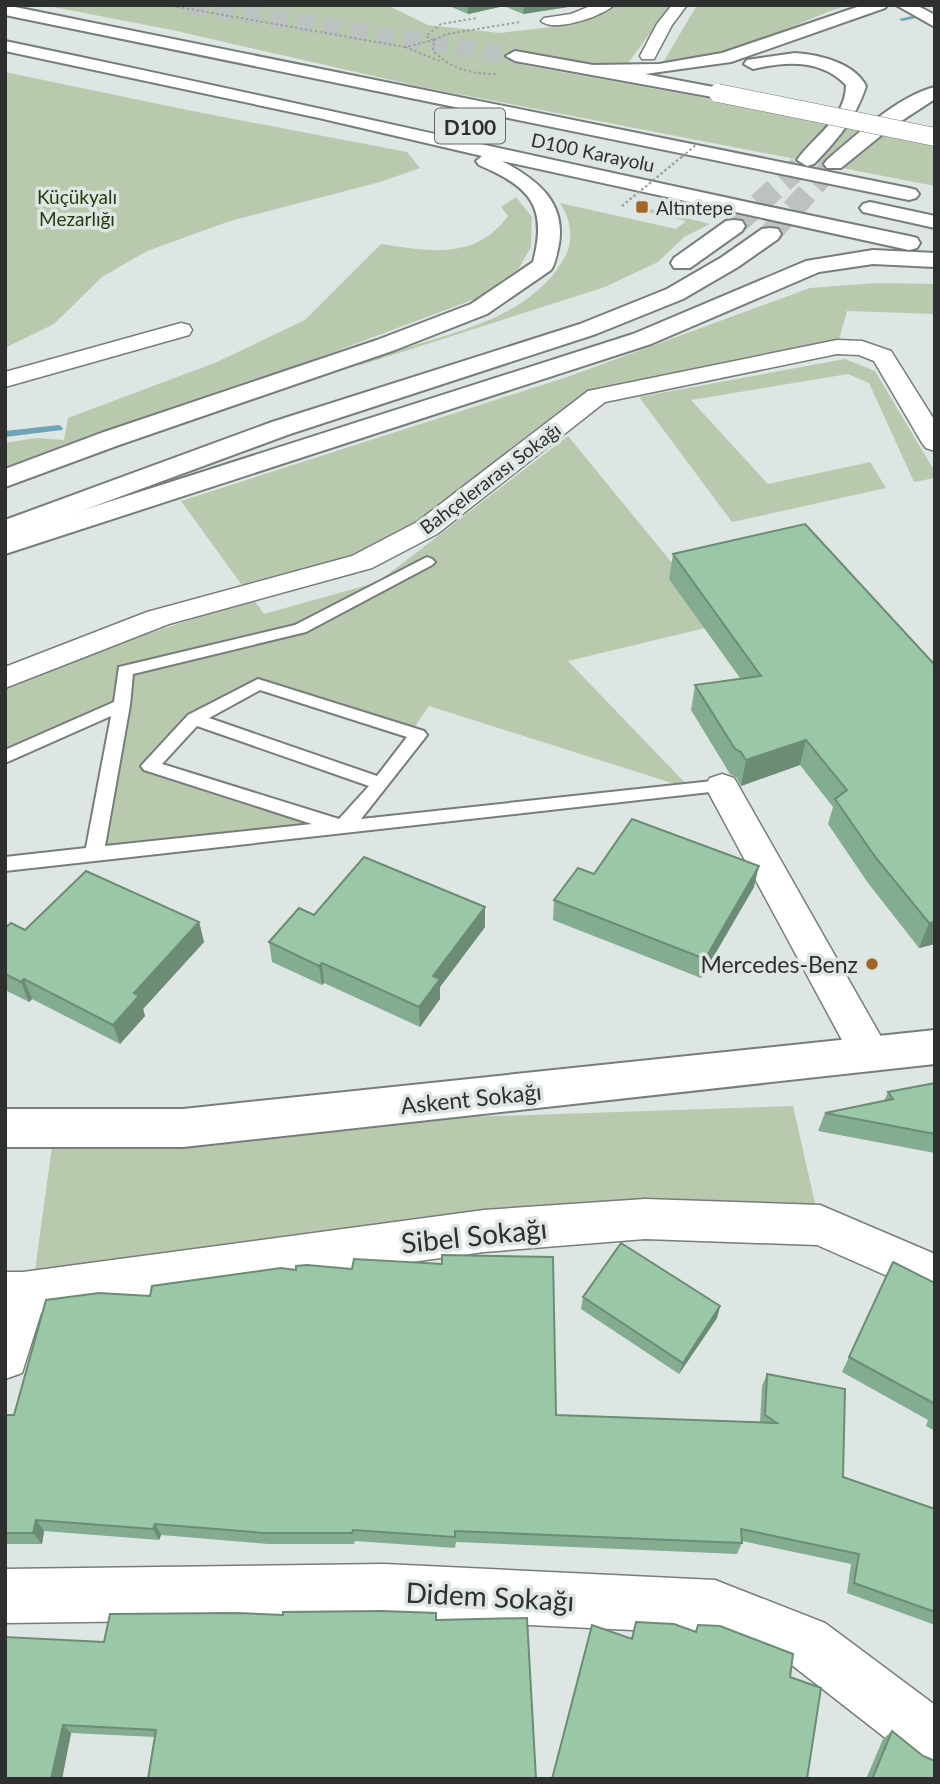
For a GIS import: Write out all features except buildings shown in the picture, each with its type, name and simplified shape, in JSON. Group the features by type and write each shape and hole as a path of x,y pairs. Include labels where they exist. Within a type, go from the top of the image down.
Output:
{"main road":[{"path":"594,70 681,67 725,58 878,5"},
{"path":"906,7 935,22"},
{"name":"D100 Karayolu","path":"5,10 922,197"},
{"path":"807,159 840,124 855,97 857,86 849,66 831,44 849,15"},
{"path":"5,26 368,104"},
{"path":"5,46 319,111 604,180 935,248"},
{"path":"515,56 725,89 764,102 935,137"},
{"path":"621,71 643,63 648,56 659,64 681,67"},
{"path":"725,89 727,80 737,71 764,61 790,58 808,59 839,68 857,86"},
{"path":"834,164 871,131 907,106 935,92"},
{"path":"907,106 902,113 912,121 935,128"},
{"path":"5,480 110,439 386,345 479,309 543,265 550,237 544,203 524,184 490,162 319,111"},
{"path":"853,205 935,222"},
{"path":"5,503 636,289 692,258 734,226"},
{"path":"5,530 281,428 588,329 675,294 730,262 770,234"},
{"path":"5,545 642,339 814,266 873,257 935,260"},
{"name":"Askent Sokağı","path":"5,1128 183,1128 935,1047"}],"street":[{"path":"549,21 574,18 607,5"},
{"path":"648,56 665,24 680,5"},
{"path":"5,380 181,330"},
{"name":"Bahçelerarası Sokağı","path":"5,678 159,618 362,562 427,528 597,396 837,347 862,348 883,356 935,443"},
{"path":"722,786 870,1054"},
{"name":"Sibel Sokağı","path":"14,1294 484,1231 645,1219 820,1225 935,1276"},
{"path":"5,1356 14,1294"},
{"name":"Didem Sokağı","path":"5,1596 384,1591 715,1607 806,1642 935,1741"}],"lane":[{"path":"94,854 122,705 125,671 300,629 427,562"},
{"path":"258,684 418,735 381,784 343,827 150,766 194,719 258,684"},
{"path":"5,757 122,705"},
{"path":"194,719 381,784"},
{"path":"5,864 722,786"}],"path":[{"path":"166,5 405,47 443,62"},
{"path":"405,47 434,40 426,37 429,30 440,25 477,18"},
{"path":"622,206 698,143"}],"green space":[{"path":"43,5 387,5 428,25 500,33 568,25 615,5 671,5 628,63 610,66 530,54 518,64 935,140 935,186 422,87 172,30"},
{"path":"697,5 849,5 709,58 686,62 664,61"},
{"name":"Küçükyalı Mezarlığı","path":"5,72 407,152 420,168 380,182 230,221 147,251 102,277 54,324 5,348"},
{"path":"516,197 532,217 531,247 519,268 483,296 240,387 5,470 5,443 36,438 64,440 68,418 217,362 305,320 381,244 434,250 466,246 481,240 508,216 501,207"},
{"path":"560,203 676,229 686,221 642,211 646,208 710,224 684,237 658,262 605,287 358,366 370,359 488,320 530,297 562,262 569,247 569,225"},
{"path":"877,283 935,284 935,314 847,311 837,347 597,396 362,562 253,599 264,614 378,582 568,436 722,624 568,661 691,789 429,706 414,728 258,684 194,719 154,765 343,827 107,844 122,706 5,757 5,682 252,599 181,501 570,376 810,288"},
{"path":"845,359 875,371 935,472 935,478 914,482 869,383 848,374 691,400 768,484 870,462 886,488 732,522 639,397"},
{"path":"793,1106 820,1225 33,1285 54,1131"}],"waterway":[{"path":"902,19 935,12"},
{"path":"5,434 59,428"}],"tunnel":[{"path":"190,5 515,56"},
{"path":"734,226 807,160"},
{"path":"770,234 830,168"}],"place":[{"name":"Altıntepe","path":"642,207"},
{"name":"Mercedes-Benz","path":"872,964"}]}
